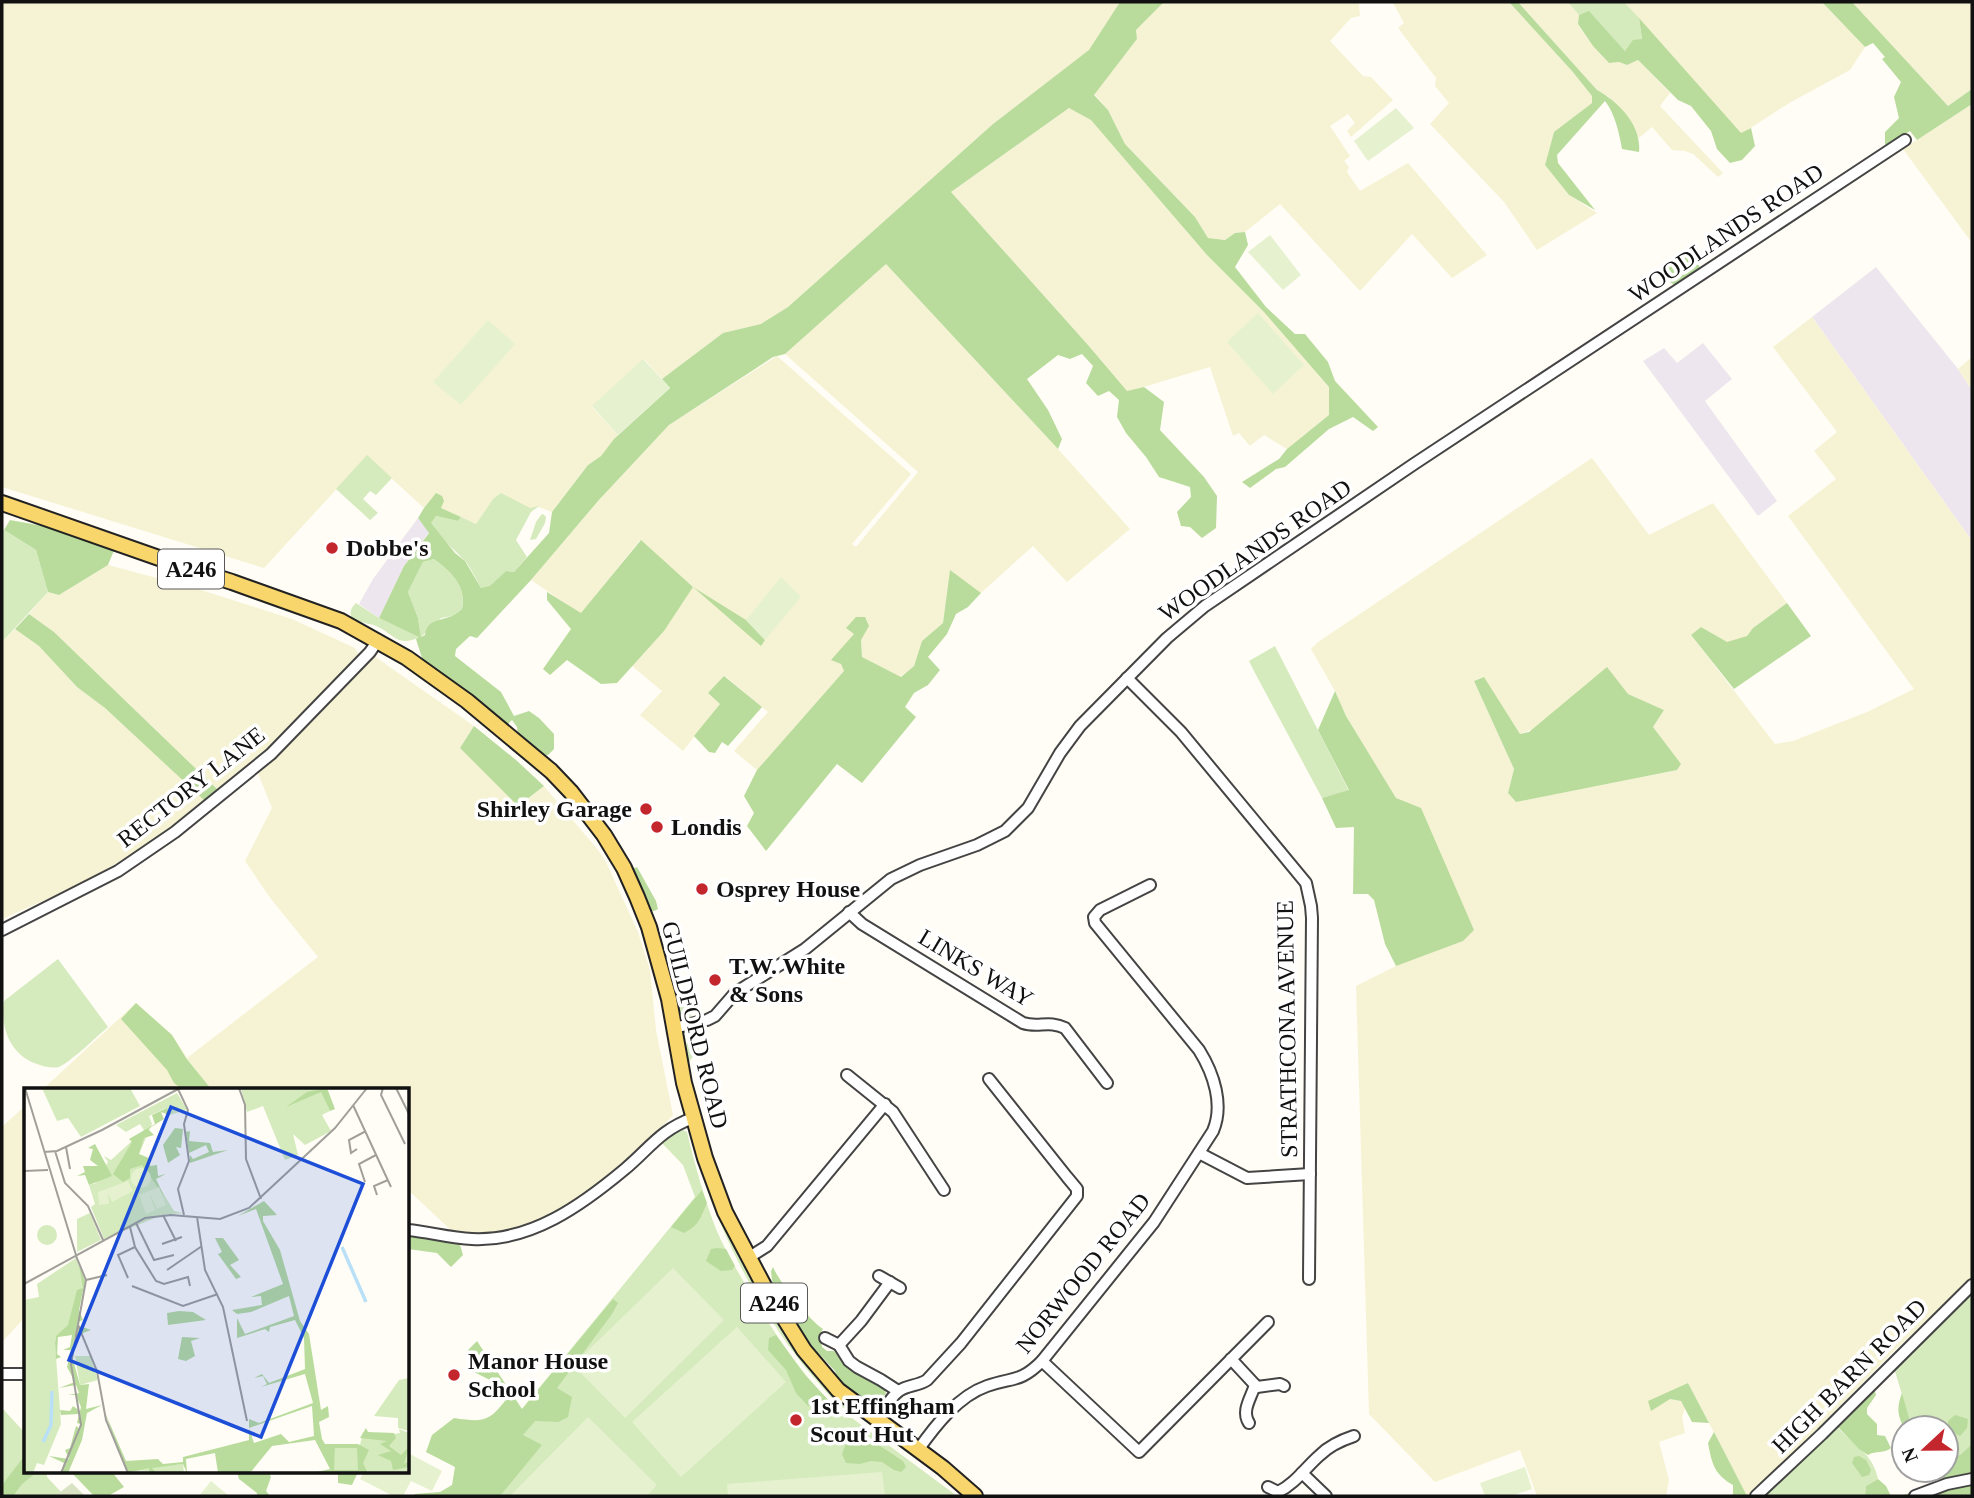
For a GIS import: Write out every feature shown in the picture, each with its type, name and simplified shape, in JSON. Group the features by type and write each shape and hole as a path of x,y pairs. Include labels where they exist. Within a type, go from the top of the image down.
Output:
{"main road":[{"name":"GUILDFORD ROAD","path":"2,503 341,621 417,665 497,724 551,771 587,811 617,856 637,897 657,953 684,1083 705,1158 725,1212 748,1258 790,1328 820,1371 838,1390 943,1468 975,1496"}],"street":[{"name":"WOODLANDS ROAD","path":"674,1028 715,1016 735,993 805,949 891,879 1005,831 1028,808 1068,741 1186,620 1403,471 1905,140"},
{"name":"RECTORY LANE","path":"2,930 118,871 197,816 271,754 370,652 378,640"},
{"name":"STRATHCONA AVENUE","path":"1127,678 1181,732 1306,883 1312,918 1309,1279"},
{"name":"NORWOOD ROAD","path":"918,1450 957,1404 972,1392 1026,1376 1042,1362 1154,1222 1213,1131 1218,1118 1216,1093 1208,1065 1099,930 1094,917 1100,910 1150,885"},
{"name":"LINKS WAY","path":"849,912 862,924 1023,1023 1057,1024 1066,1028 1107,1083"},
{"path":"847,1075 885,1104 902,1123 944,1190"},
{"path":"877,1421 891,1397 898,1391 922,1384 961,1343 1077,1196 1077,1189 989,1079"},
{"path":"748,1258 767,1246 885,1104"},
{"path":"410,1230 471,1239 501,1238 529,1230 554,1220 600,1189 669,1129 693,1118"},
{"path":"1199,1153 1247,1178 1310,1174"},
{"path":"839,1345 895,1285 879,1276"},
{"name":"HIGH BARN ROAD","path":"1756,1496 1972,1285"},
{"path":"1042,1362 1139,1452 1268,1322"},
{"path":"825,1338 839,1345 849,1361 898,1391"},
{"path":"1231,1359 1257,1387 1284,1385"},
{"path":"2,1374 24,1374"},
{"path":"1249,1423 1246,1420 1246,1408 1255,1385"},
{"path":"1268,1487 1278,1492 1286,1488 1321,1454 1354,1436"},
{"path":"1302,1474 1326,1496"},
{"path":"1915,1496 1947,1484 1972,1479"}],"shaded area":[{"path":"2,2 1120,2 1090,50 993,124 788,307 761,324 723,333 662,379 644,359 592,407 618,435 601,456 588,465 552,512 493,499 476,524 441,508 437,493 424,508 367,456 264,568 2,487"},
{"path":"1164,2 1368,2 1359,3 1360,16 1351,18 1330,41 1363,76 1371,77 1393,100 1351,137 1347,131 1355,123 1348,114 1330,126 1350,156 1344,161 1349,167 1347,172 1360,191 1408,163 1487,255 1452,278 1412,234 1360,291 1280,204 1245,232 1235,233 1225,240 1208,238 1195,217 1125,144 1108,110 1094,94 1137,39 1136,30"},
{"path":"1385,2 1509,2 1592,96 1592,103 1554,132 1545,165 1569,195 1597,213 1537,250 1504,202 1430,124 1449,103 1435,86 1436,78 1398,28 1404,23 1393,3"},
{"path":"1518,2 1568,2 1579,15 1578,25 1609,63 1627,65 1638,60 1670,93 1660,106 1723,173 1718,177 1693,154 1672,150 1652,127 1639,138 1609,97 1597,90"},
{"path":"1624,2 1822,2 1865,47 1850,70 1791,102 1741,134"},
{"path":"1852,2 1972,2 1972,89 1948,106"},
{"path":"1972,104 1972,243 1903,149"},
{"path":"1069,108 1091,119 1207,255 1263,311 1329,387 1329,415 1287,449 1264,435 1250,446 1239,433 1233,436 1210,367 1127,392 951,192"},
{"path":"886,264 1130,529 1067,582 1033,546 981,593 950,571 943,623 922,641 914,666 900,677 862,657 861,640 854,634 832,660 841,664 844,671 757,770 734,751 768,712 725,676 708,693 720,704 683,751 640,715 662,691 632,666 664,631 640,540 581,614 531,580 598,501 669,425 777,356 911,474 852,544 856,547 918,472 785,354"},
{"path":"1876,267 1972,390 1972,541 1812,317"},
{"path":"1812,317 1972,541 1972,1279 1894,1351 1751,1496 1747,1496 1688,1383 1670,1399 1681,1401 1685,1408 1682,1417 1685,1433 1659,1442 1669,1480 1666,1496 1537,1496 1520,1450 1435,1482 1369,1414 1356,986 1396,966 1396,798 1346,716 1311,649 1592,458 1649,535 1713,503 1787,603 1741,639 1727,643 1701,627 1691,635 1775,744 1793,741 1867,712 1914,689 1788,516 1836,479 1814,451 1837,432 1773,347","holes":["1483,677 1520,734 1628,694 1664,710 1653,727 1680,764 1677,770 1516,802 1508,793 1514,769 1474,681"]},
{"path":"1703,343 1732,379 1705,401 1777,501 1758,516 1643,361 1664,348 1677,363"},
{"path":"1972,357 1972,390 1958,369"},
{"path":"418,518 429,532 404,566 379,618 359,604 373,579"},
{"path":"108,565 198,589 292,619 355,648 359,655 268,749 218,790 54,632 29,614 48,592 59,595"},
{"path":"15,629 39,646 77,687 105,708 205,801 169,830 117,863 76,886 2,919 2,642"},
{"path":"374,656 474,726 460,748 519,805 544,786 606,862 638,932 650,970 656,1030 673,1115 635,1156 585,1196 551,1216 504,1233 473,1234 452,1231 410,1192 410,1088 210,1088 186,1058 192,1088 44,1088 136,1003 172,1035 187,1058 318,957 271,899 245,861 272,808 257,771"},
{"path":"24,1107 24,1318 2,1342 2,1127"}],"green space":[{"path":"1120,2 1164,2 1136,30 1137,39 1094,95 1108,110 1125,144 1195,217 1208,238 1225,240 1235,233 1245,232 1248,245 1235,267 1266,307 1295,334 1305,334 1328,362 1335,381 1378,427 1373,431 1353,417 1329,429 1285,467 1276,469 1250,488 1242,482 1279,459 1287,449 1329,415 1329,387 1263,311 1207,255 1091,120 1069,108 951,192 1127,391 1144,387 1164,402 1160,430 1204,477 1217,496 1216,528 1202,538 1190,527 1181,526 1177,512 1191,497 1190,487 1159,477 1117,417 1119,400 1109,391 1098,396 1086,383 1093,366 1082,354 1070,359 1058,355 1027,379 1048,410 1062,439 1058,449 886,264 785,354 773,357 669,425 477,638 470,636 456,649 455,656 501,692 514,716 529,711 554,734 554,749 548,755 543,756 518,734 512,720 507,725 422,658 416,639 419,637 379,618 404,566 429,533 418,518 436,493 442,496 444,501 441,508 461,517 458,521 436,516 431,523 455,553 465,561 481,588 490,586 506,571 514,572 549,533 552,512 588,465 601,456 614,439 670,388 662,379 723,333 761,324 788,307 993,124 1089,50","holes":["434,559 452,574 460,586 462,609 452,616 431,623 421,637 418,618 408,592 423,562"]},
{"path":"1509,2 1518,2 1597,90 1621,108 1637,133 1639,152 1622,149 1614,117 1605,101 1557,155 1558,163 1595,210 1569,195 1545,165 1554,132 1592,103 1592,96"},
{"path":"1568,2 1624,2 1639,18 1642,40 1625,51 1589,12 1579,15"},
{"path":"1822,2 1852,2 1948,106 1972,89 1972,104 1917,140 1910,131 1887,146 1885,132 1899,118 1894,97 1901,82 1873,43 1865,47"},
{"path":"1589,11 1625,51 1633,40 1642,39 1639,18 1741,133 1751,128 1755,146 1742,160 1730,163 1717,149 1711,131 1691,106 1678,100 1638,60 1627,65 1609,63 1593,46 1578,24 1579,15"},
{"path":"1396,108 1414,128 1368,161 1354,141"},
{"path":"1270,235 1301,275 1283,290 1248,252"},
{"path":"1682,257 1691,257 1700,269 1676,285 1671,283 1660,268 1674,265"},
{"path":"1258,313 1304,365 1273,394 1227,342"},
{"path":"488,320 515,344 461,405 433,382"},
{"path":"643,359 670,388 618,435 592,406"},
{"path":"367,455 392,478 376,495 370,491 363,499 378,513 370,520 336,489"},
{"path":"501,493 530,508 539,506 531,512 516,540 527,557 514,572 506,571 490,587 481,588 466,562 430,523 436,516 458,521 461,517 476,524 493,499"},
{"path":"543,514 546,517 545,523 536,539 530,540 536,522"},
{"path":"10,520 43,526 115,548 108,565 59,595 48,592 36,550 4,530"},
{"path":"2,529 36,550 48,592 2,642"},
{"path":"641,540 693,587 664,631 617,683 601,684 567,660 550,675 543,669 571,629 547,600 547,592 581,613"},
{"path":"434,559 452,574 460,586 462,609 452,616 441,618 421,637 418,618 408,592 423,562"},
{"path":"950,570 981,593 968,607 956,614 947,634 928,657 940,670 928,685 914,693 905,707 916,717 862,783 837,764 766,851 747,826 754,813 744,796 757,770 844,671 841,664 831,660 854,634 846,628 856,617 865,617 869,626 861,640 862,657 901,677 914,666 922,641 943,623"},
{"path":"781,577 801,597 765,640 746,620"},
{"path":"693,587 746,620 765,640 761,646"},
{"path":"356,603 379,618 420,637 400,640 381,628 352,618 351,610"},
{"path":"1787,603 1811,636 1734,689 1691,635 1701,627 1727,642 1747,636 1753,628"},
{"path":"29,614 54,632 218,790 205,801 105,708 77,687 39,646 15,629"},
{"path":"1275,646 1349,791 1322,798 1255,673 1249,661"},
{"path":"1607,667 1628,694 1664,710 1653,727 1681,764 1677,770 1516,802 1508,793 1514,769 1474,681 1484,677 1520,734 1529,732"},
{"path":"724,676 762,707 728,746 722,742 715,753 709,752 694,736 720,704 708,693"},
{"path":"1335,691 1346,716 1396,798 1421,808 1474,930 1463,941 1396,966 1385,944 1374,900 1368,894 1353,894 1354,827 1336,828 1322,798 1349,790 1318,730"},
{"path":"474,726 544,786 518,806 460,748"},
{"path":"637,867 656,901 658,909 654,911 649,911 632,869"},
{"path":"58,959 108,1027 66,1063 59,1067 50,1067 30,1061 15,1049 6,1031 3,1011 4,1001"},
{"path":"678,986 693,1011 690,1017 680,1016 677,1012 673,987"},
{"path":"136,1003 172,1035 186,1058 210,1088 180,1088 121,1019"},
{"path":"699,1029 706,1039 689,1062 688,1039"},
{"path":"683,1130 687,1132 704,1193 723,1245 792,1358 817,1389 846,1417 852,1418 957,1496 467,1496 522,1409 695,1197 683,1165 660,1141"},
{"path":"690,1134 710,1188 845,1402 845,1409 829,1395 794,1353 756,1295 710,1198"},
{"path":"702,1190 707,1203 696,1224 684,1233 671,1227"},
{"path":"410,1235 459,1241 463,1255 451,1267 437,1253 410,1249"},
{"path":"711,1249 726,1249 735,1266 732,1270 721,1271 706,1261"},
{"path":"773,1267 795,1300 823,1329 820,1334 822,1347 827,1351 834,1351 849,1368 882,1385 886,1393 881,1400 855,1396 837,1379 835,1371 812,1346 773,1289"},
{"path":"673,1268 724,1320 625,1418 573,1365"},
{"path":"1972,1293 1972,1444 1961,1454 1960,1414 1908,1414 1894,1368"},
{"path":"613,1299 618,1303 612,1314 557,1388 572,1397 568,1417 558,1422 535,1421 523,1435 542,1445 500,1496 413,1496 440,1492 452,1485 455,1467 426,1452 432,1435 454,1418 478,1420 489,1417 505,1401 494,1382 470,1370 466,1352 477,1341 522,1409"},
{"path":"737,1327 786,1382 681,1477 632,1422"},
{"path":"776,1335 805,1375 833,1405 830,1408 821,1405 808,1406 796,1393 786,1370 768,1350 769,1338"},
{"path":"1688,1383 1709,1423 1692,1422 1681,1401 1670,1399 1651,1411 1648,1401"},
{"path":"1874,1388 1876,1395 1867,1408 1867,1414 1877,1424 1877,1435 1885,1436 1890,1449 1868,1455 1839,1428 1831,1429"},
{"path":"1902,1393 1908,1414 1900,1414"},
{"path":"2,1408 24,1432 24,1474 47,1474 61,1492 55,1496 2,1496"},
{"path":"588,1417 657,1485 647,1496 510,1496"},
{"path":"1960,1417 1968,1419 1967,1428 1960,1436"},
{"path":"1838,1428 1868,1457 1876,1470 1878,1479 1866,1486 1865,1495 1760,1496 1831,1429"},
{"path":"1714,1432 1747,1496 1730,1496 1733,1494 1733,1485 1715,1468 1708,1443"},
{"path":"871,1440 903,1461 906,1467 901,1472 882,1462 846,1463 842,1454 847,1441"},
{"path":"1972,1444 1972,1475 1960,1477 1961,1454"},
{"path":"410,1454 442,1471 432,1491 411,1481 403,1496 393,1496 360,1479 363,1474 410,1474"},
{"path":"1859,1456 1866,1460 1871,1470 1869,1475 1862,1477 1852,1463 1854,1457"},
{"path":"24,1457 24,1474 34,1474 13,1496 2,1496 2,1485"},
{"path":"1525,1467 1532,1489 1511,1496 1485,1496 1480,1483"},
{"path":"882,1472 885,1496 728,1496 727,1484"},
{"path":"73,1474 114,1474 124,1487 108,1496 94,1496"},
{"path":"238,1474 270,1474 266,1491 270,1496 257,1496 257,1493 239,1479"},
{"path":"338,1474 357,1474 352,1485 338,1483"},
{"path":"1878,1479 1886,1486 1891,1496 1863,1496 1866,1486"},
{"path":"1972,1480 1972,1495 1900,1496 1924,1489 1960,1484"},
{"path":"211,1481 229,1496 199,1496"},
{"path":"72,1483 85,1496 55,1496"}],"place":[{"name":"Dobbe's","path":"332,548"},
{"name":"Shirley Garage","path":"646,809"},
{"name":"Londis","path":"657,827"},
{"name":"Osprey House","path":"702,889"},
{"name":"T.W. White & Sons","path":"715,980"},
{"name":"Manor House School","path":"454,1375"},
{"name":"1st Effingham Scout Hut","path":"796,1420"}]}
